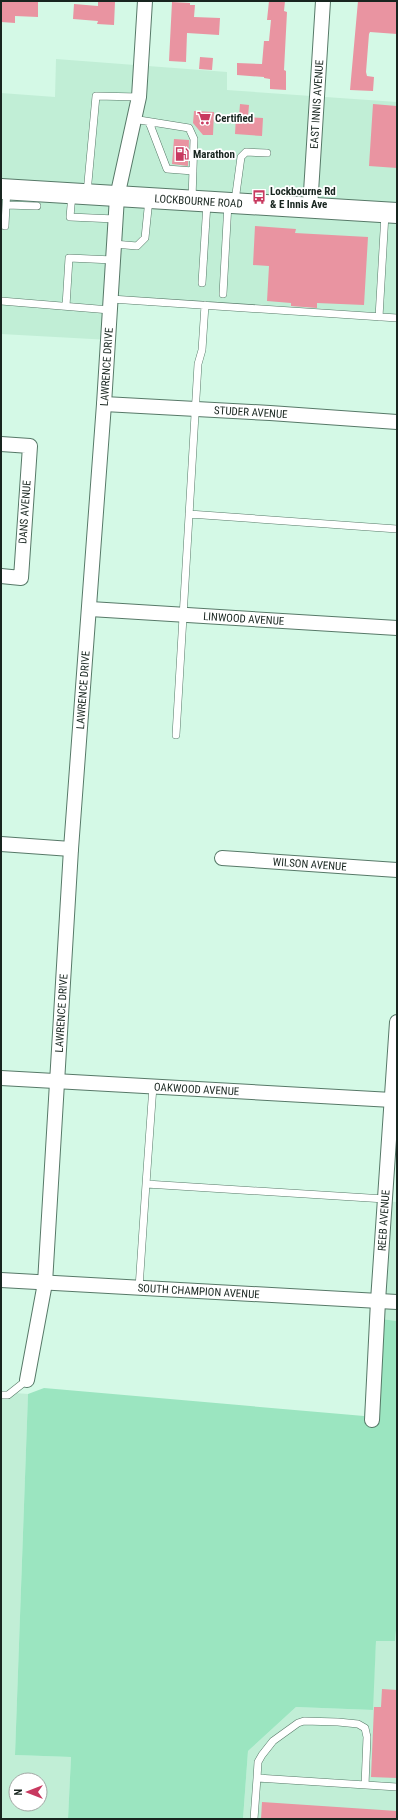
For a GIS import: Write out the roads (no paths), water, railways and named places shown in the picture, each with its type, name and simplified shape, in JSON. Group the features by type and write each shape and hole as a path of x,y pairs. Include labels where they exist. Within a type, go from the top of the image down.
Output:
{"main road":[{"name":"LOCKBOURNE ROAD","path":"5,194 79,194 391,213"}],"street":[{"name":"LAWRENCE DRIVE","path":"27,1380 35,1346 45,1283 71,849 90,609 115,219 117,197 139,97 145,1"},
{"name":"EAST INNIS AVENUE","path":"310,208 323,1"},
{"name":"STUDER AVENUE","path":"104,404 397,422"},
{"name":"DANS AVENUE","path":"1,444 30,446 21,578 1,576"},
{"name":"LINWOOD AVENUE","path":"90,609 397,628"},
{"path":"1,844 71,849"},
{"name":"WILSON AVENUE","path":"222,858 397,870"},
{"name":"REEB AVENUE","path":"372,1420 378,1301 397,1022"},
{"name":"OAKWOOD AVENUE","path":"1,1078 392,1100"},
{"name":"SOUTH CHAMPION AVENUE","path":"1,1280 397,1302"}],"lane":[{"path":"115,219 70,217 79,194 96,96 139,97"},
{"path":"133,119 189,128 194,139 193,171 199,201 202,283"},
{"path":"149,122 167,170 193,171"},
{"path":"223,294 232,203 241,157 246,152 267,153"},
{"path":"5,226 5,194 36,206"},
{"path":"114,244 137,246 145,238 149,198"},
{"path":"379,317 391,213"},
{"path":"66,306 69,258 113,260"},
{"path":"1,300 66,306 110,304 205,305 397,318"},
{"path":"176,735 198,364 202,350 205,305"},
{"path":"189,514 397,529"},
{"path":"139,1288 153,1086"},
{"path":"146,1184 385,1199"},
{"path":"1,1395 8,1395 27,1380"},
{"path":"254,1819 258,1762 267,1748 280,1735 304,1721 338,1722 362,1725 367,1732 365,1785"},
{"path":"257,1778 397,1787"}],"place":[{"name":"Certified","path":"204,118"},
{"name":"Marathon","path":"182,154"},
{"name":"Lockbourne Rd & E Innis Ave","path":"259,197"}]}
